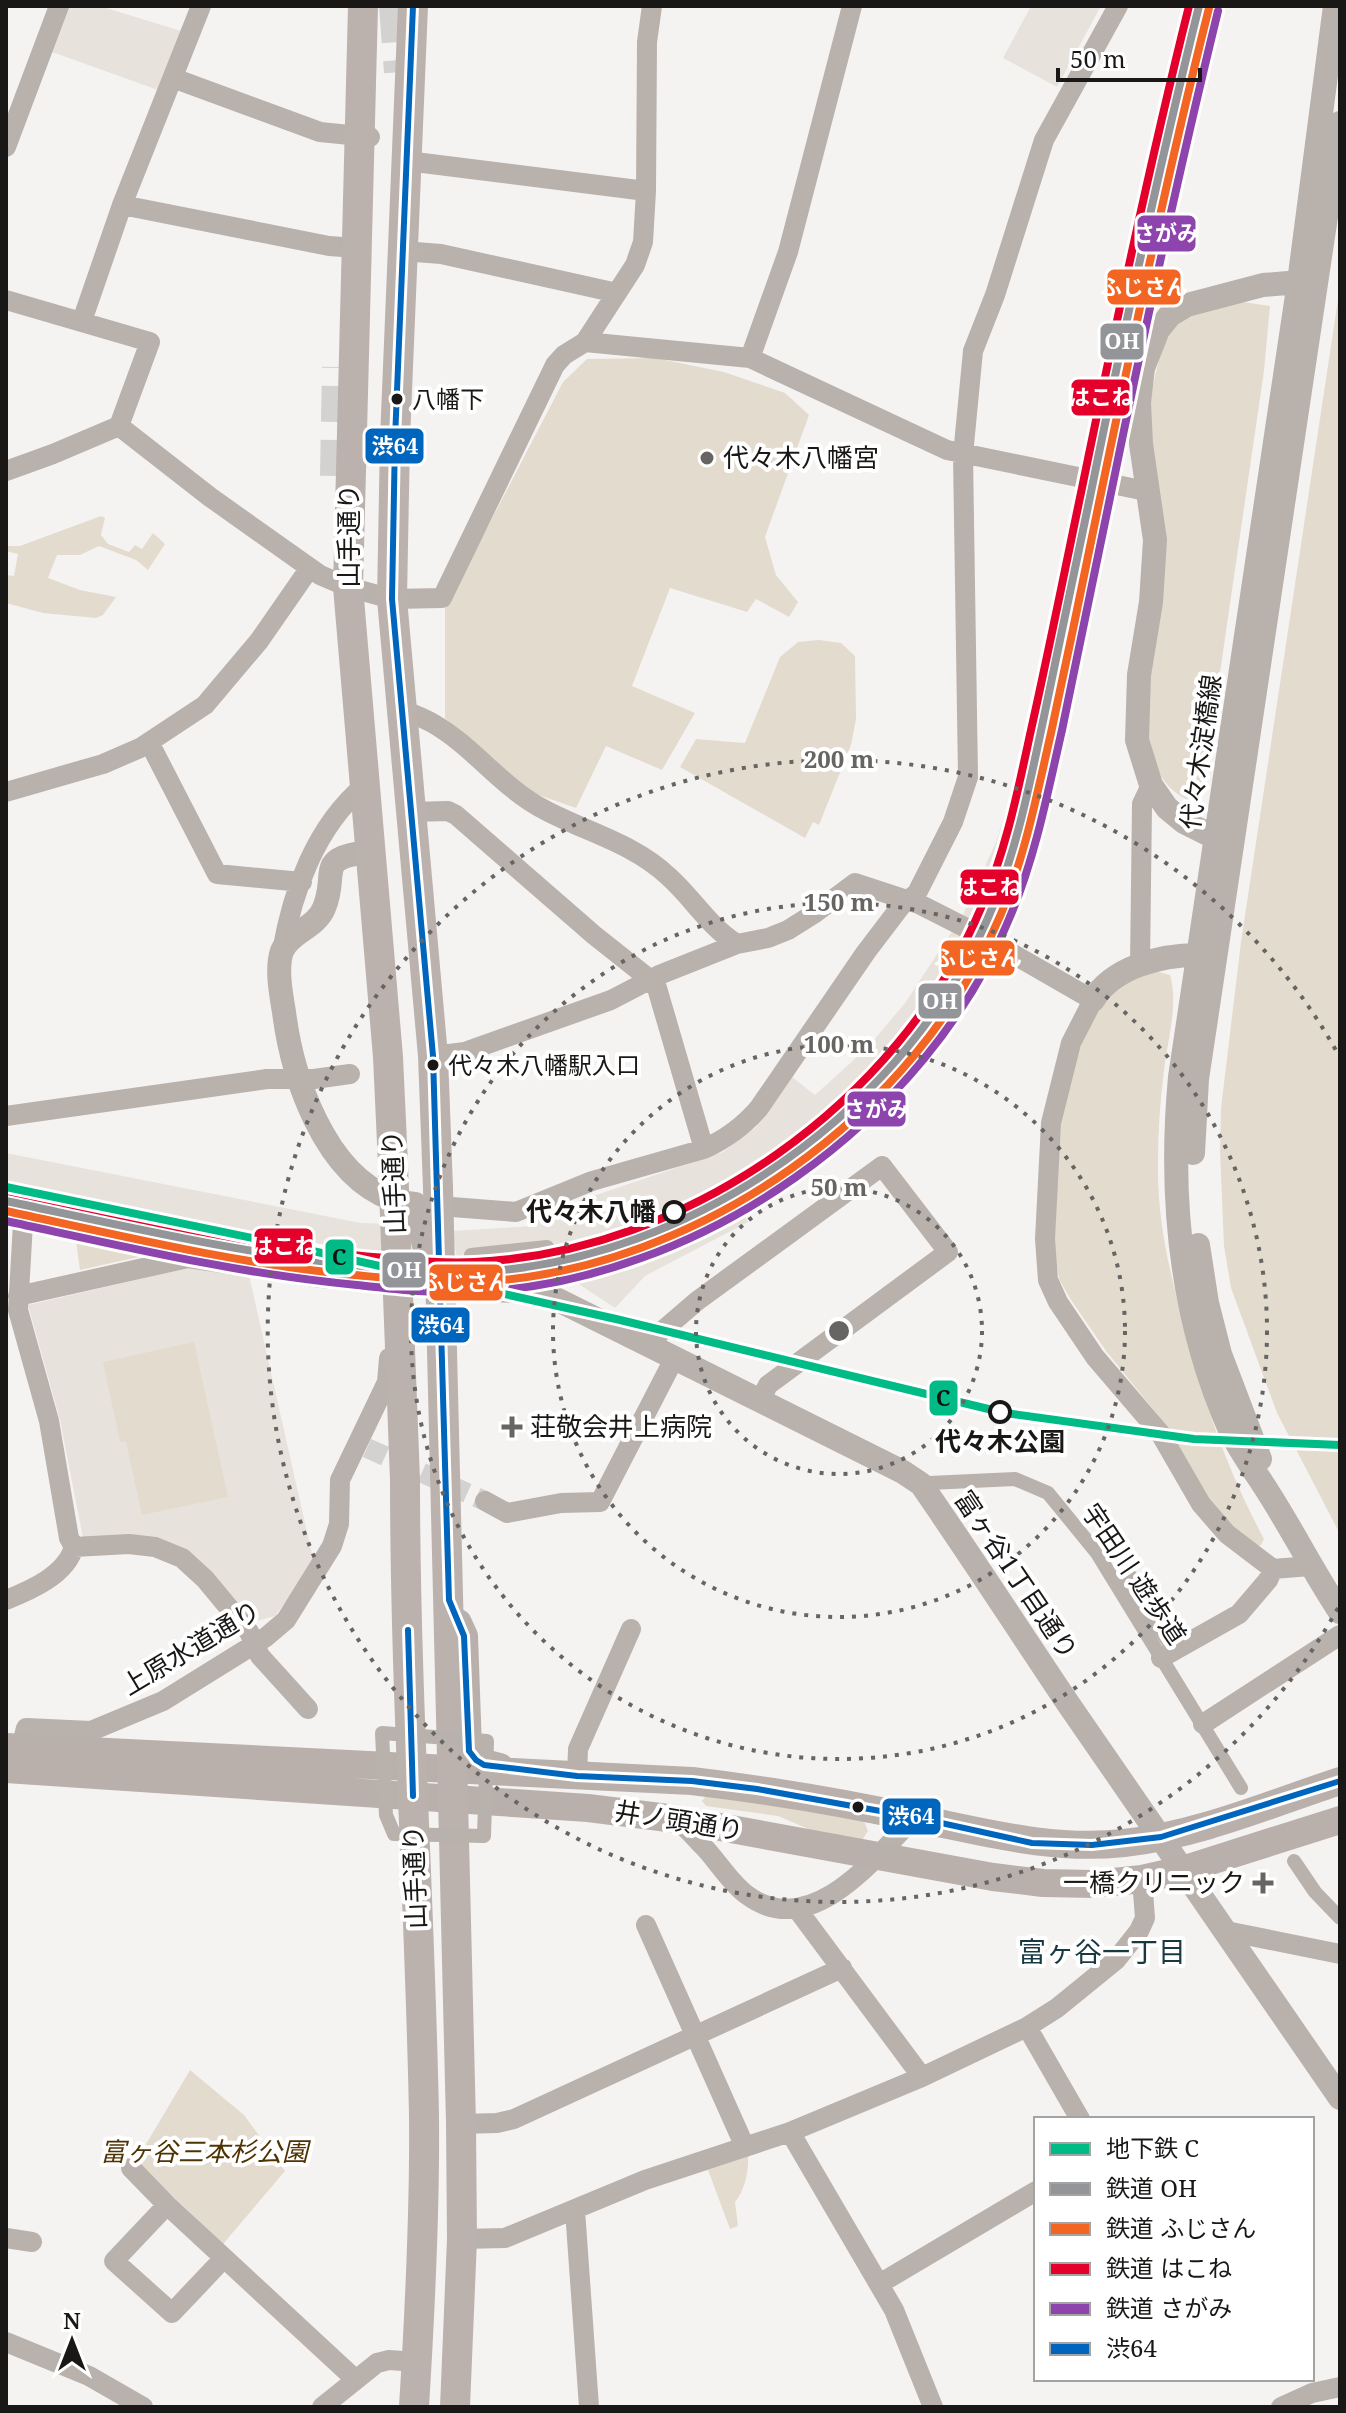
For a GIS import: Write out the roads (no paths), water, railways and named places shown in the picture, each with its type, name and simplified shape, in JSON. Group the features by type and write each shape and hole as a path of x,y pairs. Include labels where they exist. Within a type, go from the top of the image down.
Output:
{"main road":[{"name":"山手通り","path":"363,6 367,136 358,235 348,495 348,587 388,1057 412,1481 405,1541 424,2118 423,2239 414,2407"},
{"name":"山手通り","path":"413,6 392,599 433,1056 426,1196 437,1299 433,1401 449,1600 461,2124 462,2239 455,2407"},
{"path":"367,136 378,41 390,34 397,35 412,47"},
{"path":"348,495 365,508 377,505 381,438 400,358"},
{"path":"412,1481 415,1408 433,1401"},
{"path":"409,1681 428,1689 438,1678 436,1595 447,1568"},
{"path":"449,1600 464,1636 468,1748 471,1755 484,1765 577,1776"},
{"name":"井ノ頭通り","path":"11,1755 454,1784 1043,1883 1094,1884 1142,1879 1182,1870 1340,1820"},
{"name":"井ノ頭通り","path":"454,1784 577,1776 692,1781 757,1789 914,1817 1032,1843 1092,1845 1161,1837 1340,1781"}],"street":[{"path":"6,147 59,6"},
{"path":"82,321 122,205 201,6"},
{"path":"119,426 309,569 348,587 392,599 442,598 555,365 564,355 585,342 635,265 643,242 647,42 652,6"},
{"path":"750,358 788,252 852,6"},
{"path":"364,786 329,822 286,925 282,952 284,1016 298,1078 325,1138 353,1172 390,1198 426,1196 516,1212 592,1181 704,1149 738,1130 759,1108 866,952 901,906 917,893 953,822 968,777 963,455 973,351 995,295 1044,140 1118,6"},
{"name":"代々木淀橋線","path":"1335,6 1299,282 1198,955 1177,1113 1176,1157 1182,1259 1190,1307 1216,1395 1242,1455 1268,1492 1340,1612"},
{"path":"173,78 320,132 367,136"},
{"name":"代々木淀橋線","path":"1268,1492 1259,1453 1220,1354 1207,1303 1194,1209 1193,1127 1206,1019 1340,123"},
{"path":"407,161 646,191"},
{"path":"122,205 329,246 358,235"},
{"path":"402,251 441,254 617,293"},
{"path":"1216,838 1184,822 1167,808 1151,785 1137,740 1139,675 1151,602 1155,540 1146,491 1139,403 1143,368 1158,330 1170,315 1187,305 1263,285 1299,282"},
{"path":"6,300 150,342 119,426 6,471"},
{"path":"585,342 750,358 947,450 1146,491"},
{"path":"6,792 103,764 149,742 205,705 259,641 309,569"},
{"path":"401,709 433,723 458,741 508,787 545,810 631,849 644,858 668,875 710,923 737,944"},
{"path":"149,742 217,874 302,882"},
{"path":"1140,965 1142,804 1151,785"},
{"path":"411,812 448,811 456,815 652,981 657,988 704,1149"},
{"path":"282,952 288,942 320,916 327,899 329,872 333,865 343,856 369,852"},
{"path":"433,1056 465,1052 611,1000 659,975 737,944 768,938 788,930 855,883 909,900 980,935 1093,1000"},
{"path":"1198,955 1182,955 1118,974 1101,988 1071,1043 1051,1123 1045,1239 1048,1280 1058,1302 1095,1357 1160,1433 1201,1504 1227,1534 1273,1569 1310,1566"},
{"path":"6,1116 267,1079 314,1079 350,1074"},
{"path":"647,1344 709,1292 882,1166 948,1252 768,1385 760,1401"},
{"path":"6,1600 56,1574 71,1559 74,1547 69,1538 49,1421 18,1310 23,1223"},
{"path":"471,1255 547,1247"},
{"path":"18,1296 188,1258 394,1286 437,1299"},
{"name":"上原水道通り","path":"11,1755 26,1728 91,1731 163,1701 286,1620 332,1546 339,1524 340,1480 362,1446 387,1382 394,1286"},
{"name":"富ヶ谷1丁目通り","path":"437,1299 521,1291 558,1300 903,1472 921,1484 1340,2098"},
{"path":"485,1501 507,1513 561,1503 600,1502 675,1357"},
{"name":"宇田川 遊歩道","path":"929,1483 1015,1479 1048,1493 1097,1553 1169,1654 1203,1724 1241,1788"},
{"path":"74,1547 129,1544 155,1547 182,1558 205,1579 254,1643 260,1656 308,1709"},
{"path":"1129,1579 1169,1654 1239,1614 1268,1580 1273,1569"},
{"path":"577,1776 578,1749 631,1629"},
{"path":"1203,1724 1340,1635"},
{"path":"382,1733 487,1741 484,1836 394,1834 386,1815 382,1733"},
{"path":"676,1819 745,1893 765,1907 797,1909 839,1893 914,1817"},
{"path":"1294,1861 1315,1892 1340,1918"},
{"path":"462,2239 505,2238 645,2180 790,2132 922,2077 1027,2027 1116,1960 1139,1931 1145,1918 1142,1879"},
{"path":"797,1909 922,2077"},
{"path":"646,1925 745,2147"},
{"path":"1226,1931 1340,1954"},
{"path":"461,2124 514,2119 842,1968"},
{"path":"1027,2027 1079,2117"},
{"path":"790,2132 894,2310 933,2407"},
{"path":"131,2168 356,2380"},
{"path":"879,2284 1034,2192"},
{"path":"167,2205 114,2261 172,2313 224,2258"},
{"path":"575,2210 589,2407"},
{"path":"6,2238 32,2242"},
{"path":"6,2342 89,2376 143,2407"},
{"path":"322,2407 377,2363 389,2360 417,2362"},
{"path":"1281,2407 1312,2393 1340,2387"}],"tunnel":[{"path":"397,6 402,72"},
{"path":"338,476 340,367"},
{"path":"367,1448 485,1501"}],"metro line":[{"name":"C","path":"6,1187 286,1245 616,1319 1005,1413 1194,1439 1340,1445"}],"rail line":[{"name":"はこね","path":"8,1191 184,1228 317,1251 404,1260 475,1262 554,1252 632,1230 707,1197 777,1154 841,1103 897,1044 944,979 981,908 998,865 1021,775 1133,247 1189,6"},
{"name":"OH","path":"6,1201 184,1238 318,1261 406,1270 477,1272 558,1261 637,1238 714,1204 785,1160 851,1107 908,1046 956,979 993,906 1009,862 1032,772 1142,249 1199,6"},
{"name":"ふじさん","path":"6,1211 267,1264 402,1280 480,1282 562,1271 642,1247 719,1213 791,1169 857,1116 915,1055 963,987 1001,914 1017,870 1051,733 1152,253 1209,8"},
{"name":"さがみ","path":"6,1221 269,1274 401,1290 473,1292 557,1282 640,1258 720,1223 795,1177 864,1122 924,1059 974,988 1012,912 1028,868 1062,730 1149,312 1218,11"}],"place":[{"name":"八幡下","path":"397,399"},
{"name":"代々木八幡宮","path":"707,458"},
{"name":"代々木八幡駅入口","path":"433,1065"},
{"name":"代々木八幡","path":"674,1212"},
{"name":"代々木公園","path":"1000,1412"},
{"name":"荘敬会井上病院","path":"512,1427"},
{"name":"一橋クリニック","path":"1263,1883"}],"district":[{"name":"富ヶ谷一丁目","path":"1102,1952"}],"park label":[{"name":"富ヶ谷三本杉公園","path":"204,2152"}]}
